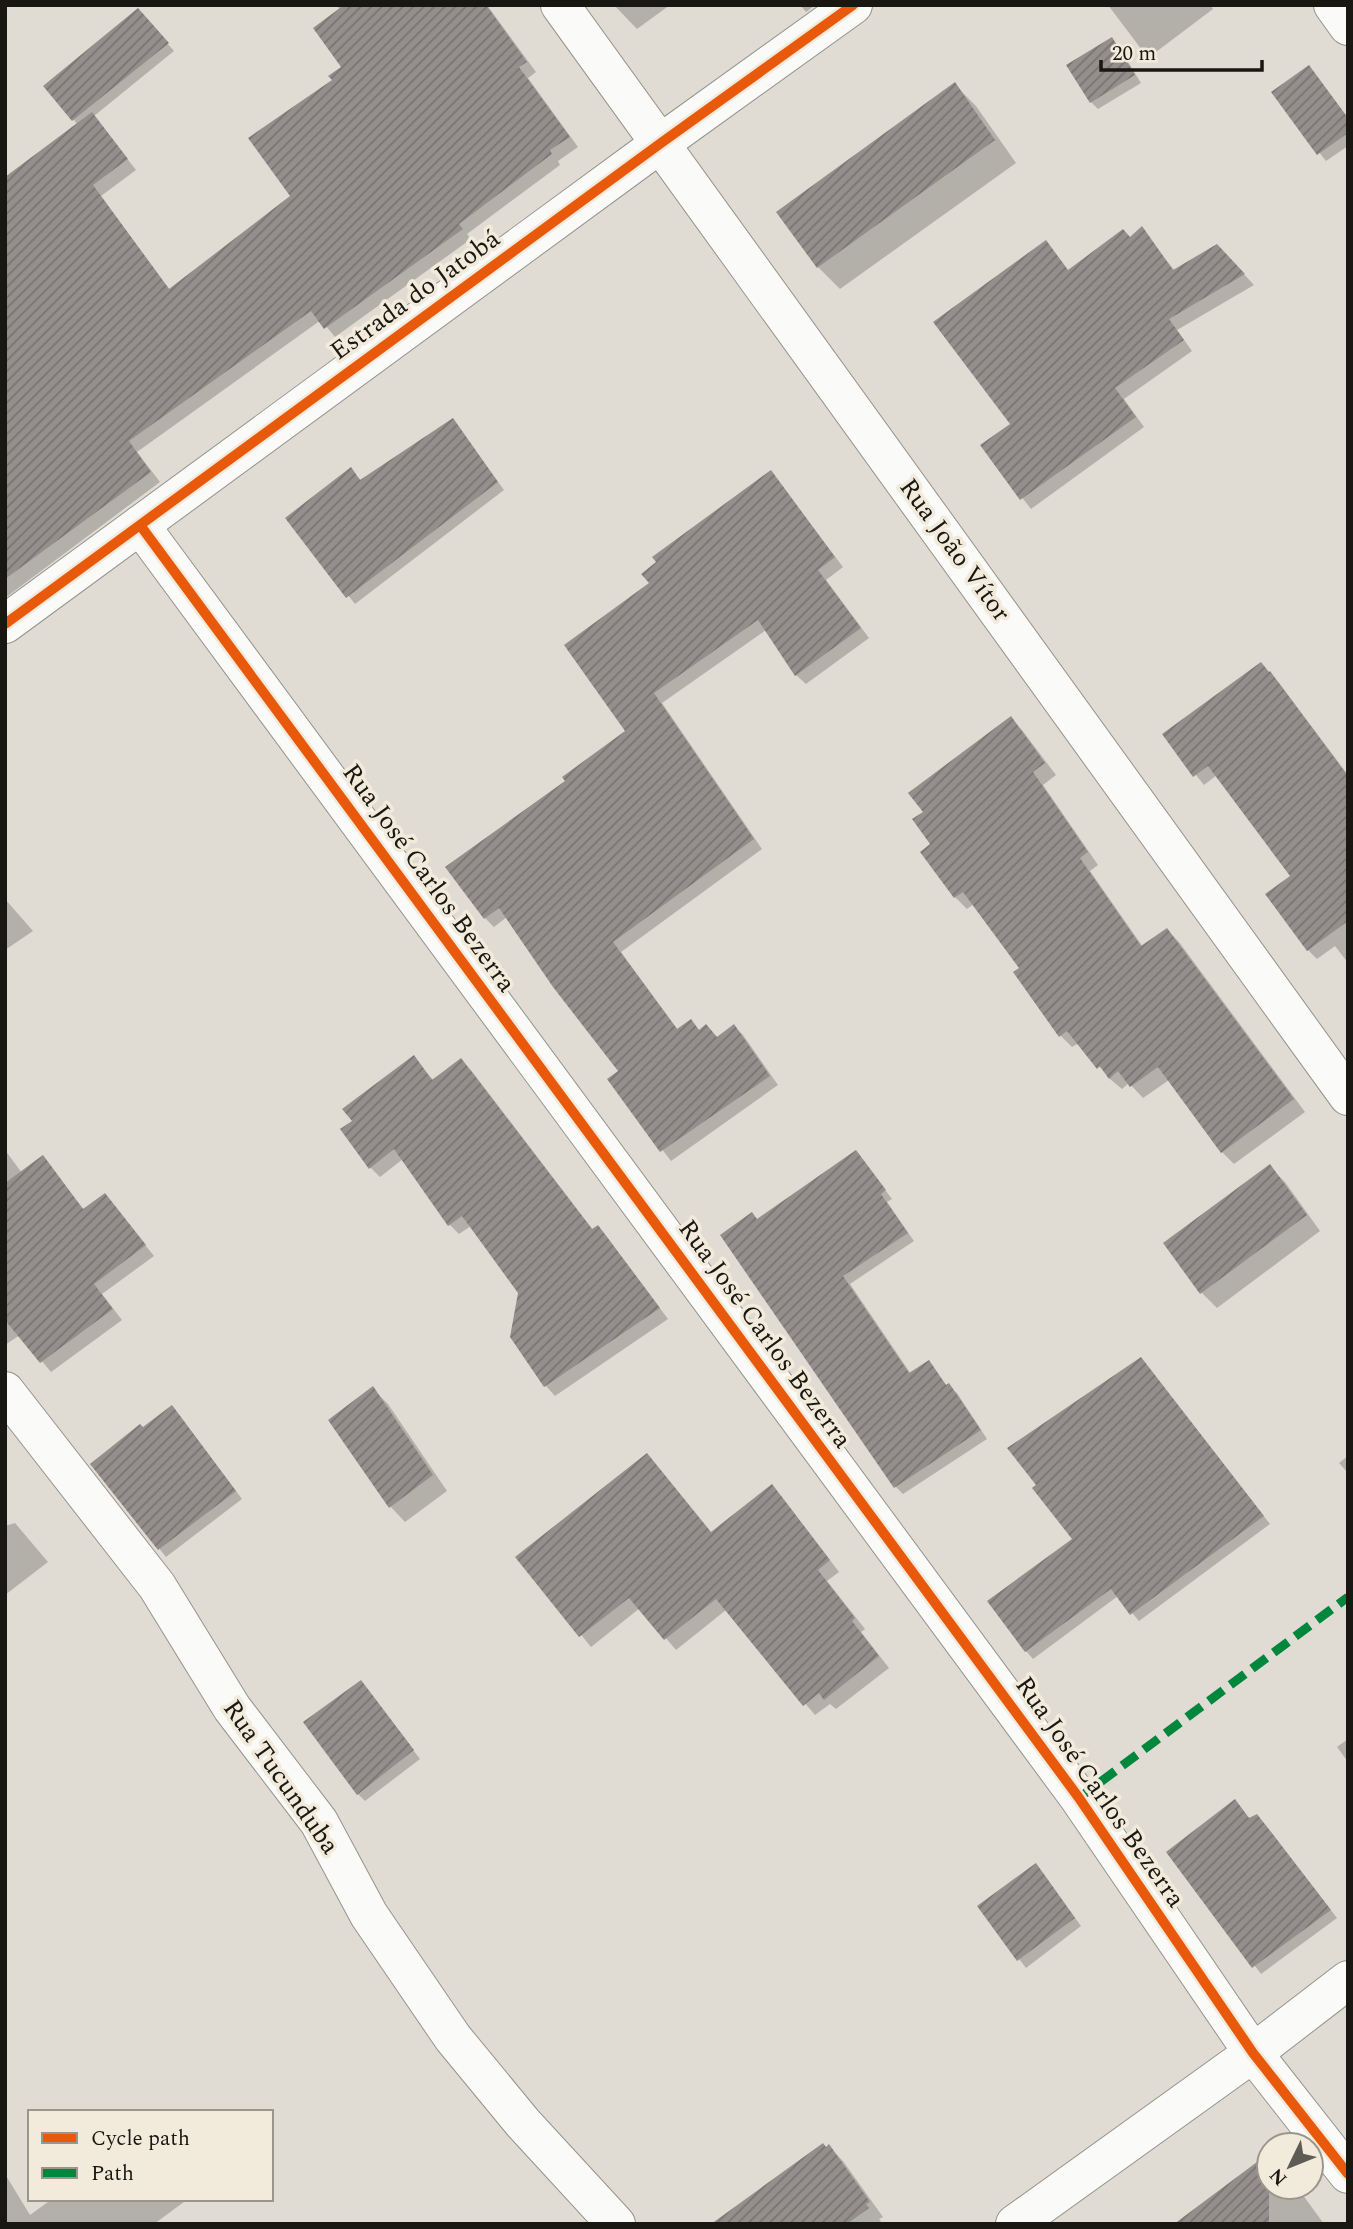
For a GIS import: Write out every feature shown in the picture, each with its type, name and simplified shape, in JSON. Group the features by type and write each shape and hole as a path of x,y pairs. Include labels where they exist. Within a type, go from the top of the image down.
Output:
{"street":[{"name":"Rua João Vítor","path":"560,5 1348,1096"},
{"name":"Estrada do Jatobá","path":"5,624 853,5"},
{"path":"1333,5 1348,26"},
{"name":"Rua José Carlos Bezerra","path":"140,525 1079,1798 1253,2053 1348,2174"},
{"name":"Rua Tucunduba","path":"5,1391 157,1586 232,1708 319,1822 369,1915 453,2038 523,2123 616,2224"},
{"path":"1015,2224 1253,2053 1348,1980"}],"building":[{"path":"344,5 486,5 527,62 519,67 570,137 550,150 552,154 459,224 463,229 324,329 311,311 129,441 151,472 5,579 5,177 92,112 128,159 93,185 169,289 290,196 248,138 332,80 328,76 341,67 313,28"},
{"path":"138,8 169,43 72,121 43,86"},
{"path":"1112,37 1135,75 1090,103 1066,65"},
{"path":"1309,65 1348,118 1348,133 1317,155 1271,92"},
{"path":"955,82 995,140 817,268 776,212"},
{"path":"1142,226 1173,270 1217,244 1245,274 1169,319 1184,340 1115,388 1136,417 1020,500 980,445 1010,424 933,322 1046,240 1068,270 1123,229 1130,237"},
{"path":"453,418 498,482 346,598 285,518 351,467 360,480"},
{"path":"771,470 835,557 818,570 861,628 795,676 758,620 654,693 754,839 613,942 677,1029 691,1019 699,1030 706,1024 717,1037 734,1024 770,1076 660,1152 607,1079 618,1071 553,987 499,908 484,919 445,867 565,781 562,777 625,731 564,645 649,583 641,574 656,562 652,557"},
{"path":"1261,662 1348,776 1348,921 1307,951 1265,894 1290,876 1208,766 1193,777 1162,734"},
{"path":"1011,716 1045,763 1033,772 1088,852 1080,858 1141,946 1167,928 1294,1099 1221,1153 1158,1067 1130,1087 1118,1071 1109,1079 1100,1066 1097,1069 1067,1031 1059,1037 1013,972 1019,968 963,892 954,898 920,852 930,844 912,819 923,812 908,793"},
{"path":"414,1055 432,1080 461,1058 592,1229 598,1225 660,1308 544,1387 510,1337 518,1293 462,1216 448,1226 394,1149 369,1169 340,1129 352,1121 342,1109"},
{"path":"856,1150 886,1190 881,1194 908,1233 843,1276 909,1373 929,1360 946,1385 949,1383 981,1430 894,1488 720,1235 752,1212 757,1219"},
{"path":"43,1155 83,1209 105,1193 146,1245 94,1284 113,1309 40,1363 5,1320 5,1183"},
{"path":"1270,1164 1307,1215 1200,1294 1163,1243"},
{"path":"1141,1357 1264,1516 1130,1615 1111,1589 1025,1652 987,1601 1072,1539 1032,1488 1036,1485 1007,1448"},
{"path":"373,1386 433,1475 389,1508 328,1420"},
{"path":"172,1405 236,1491 158,1550 90,1464 140,1424 143,1427"},
{"path":"647,1453 711,1532 772,1484 830,1560 818,1570 855,1618 852,1621 879,1656 824,1700 819,1693 803,1706 716,1599 664,1640 629,1598 579,1637 515,1557"},
{"path":"361,1680 414,1750 357,1795 303,1722"},
{"path":"1235,1799 1249,1818 1257,1814 1331,1910 1252,1968 1166,1852"},
{"path":"1036,1863 1075,1918 1017,1961 977,1906"},
{"path":"823,2143 826,2147 829,2144 870,2202 866,2204 869,2208 847,2224 711,2224"},
{"path":"1255,2163 1255,2201 1269,2201 1269,2224 1174,2224"}],"marked path":[{"path":"1079,1798 1348,1597"}],"cycle path":[{"path":"5,624 853,5"},
{"path":"140,525 1079,1798 1253,2053 1348,2174"}]}
